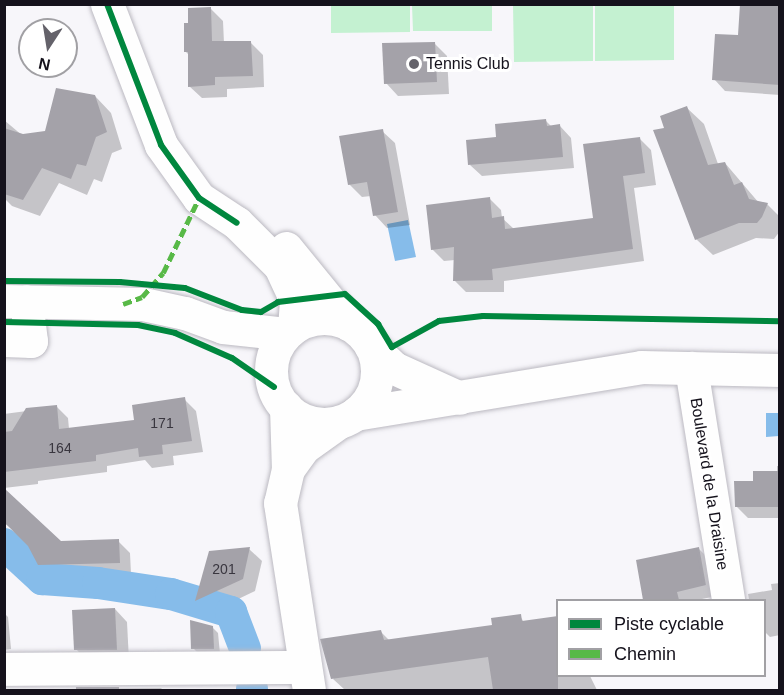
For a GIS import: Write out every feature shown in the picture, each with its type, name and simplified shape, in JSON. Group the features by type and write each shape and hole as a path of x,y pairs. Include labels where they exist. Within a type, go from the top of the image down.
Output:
{"street":[{"path":"107,4 161,145 199,198 237,223 280,266 296,300 290,330 276,347 272,363 274,387 286,407 301,419 320,424 641,367 780,370"},
{"path":"237,223 264,232 289,250 359,335 394,368 460,398"},
{"path":"4,340 31,341 15,301 143,304 185,313 223,327 290,330 321,318 359,335 377,364 376,383 368,400 347,418 304,447 288,469"},
{"path":"223,327 252,352 272,363"},
{"name":"Boulevard de la Draisine","path":"691,368 728,599"},
{"path":"8,676 307,679 280,502 288,469 286,407"}],"green space":[{"path":"331,5 410,5 410,32 331,33"},
{"path":"412,5 492,5 492,31 413,31"},
{"path":"513,5 593,5 593,61 514,62"},
{"path":"595,5 674,5 674,60 595,61"}],"water":[{"path":"408,220 416,257 395,261 387,224"},
{"path":"766,413 779,413 779,436 766,437"}],"building":[{"path":"740,4 780,4 780,85 712,80 715,34 738,35"},
{"path":"211,7 212,41 251,41 253,76 215,77 215,85 188,87 188,52 184,52 184,23 188,23 188,8"},
{"name":"Tennis Club","path":"435,42 437,82 384,84 382,43"},
{"path":"56,88 95,95 107,132 96,137 86,166 77,164 71,179 42,168 23,200 4,194 4,128 23,134 45,131"},
{"path":"687,106 708,165 725,162 734,185 742,182 749,199 768,203 757,223 739,223 695,240 653,130 664,128 660,116"},
{"path":"546,119 547,126 560,124 563,157 468,165 466,140 496,137 495,124"},
{"path":"383,129 398,212 373,216 367,182 348,185 339,136"},
{"path":"640,137 645,173 623,176 633,249 492,269 493,280 453,281 454,247 431,250 426,205 490,197 492,218 504,216 505,229 593,218 583,144"},
{"path":"185,397 192,441 162,445 163,454 139,457 138,448 96,455 96,461 4,472 4,432 12,431 26,408 57,405 59,429 134,420 132,405"},
{"path":"753,471 780,471 780,507 735,507 734,481 753,481"},
{"path":"4,488 61,541 119,539 120,563 38,565 28,546 4,522"},
{"path":"250,547 243,579 195,601 209,551"},
{"path":"699,547 706,585 677,592 679,599 643,599 636,560"},
{"path":"115,608 117,650 74,650 72,610"},
{"path":"521,614 522,621 556,616 558,690 493,690 488,657 331,679 320,639 381,630 384,640 492,625 491,618"},
{"path":"190,620 213,626 214,649 191,649"},
{"path":"76,687 119,687 119,690 76,690"}],"waterway":[{"path":"4,544 42,579 98,583 171,594 231,612 245,648"}],"marked path":[{"path":"123,304 142,297 163,273 199,198"}],"cycle path":[{"path":"107,4 161,145 199,198 237,223"},
{"path":"4,281 120,282 185,288 242,310 261,312 278,302 345,294 378,324 392,347 439,321 483,316 780,321"},
{"path":"4,322 138,325 175,333 232,358 274,387"}],"place":[{"name":"Tennis Club","path":"414,64"}]}
